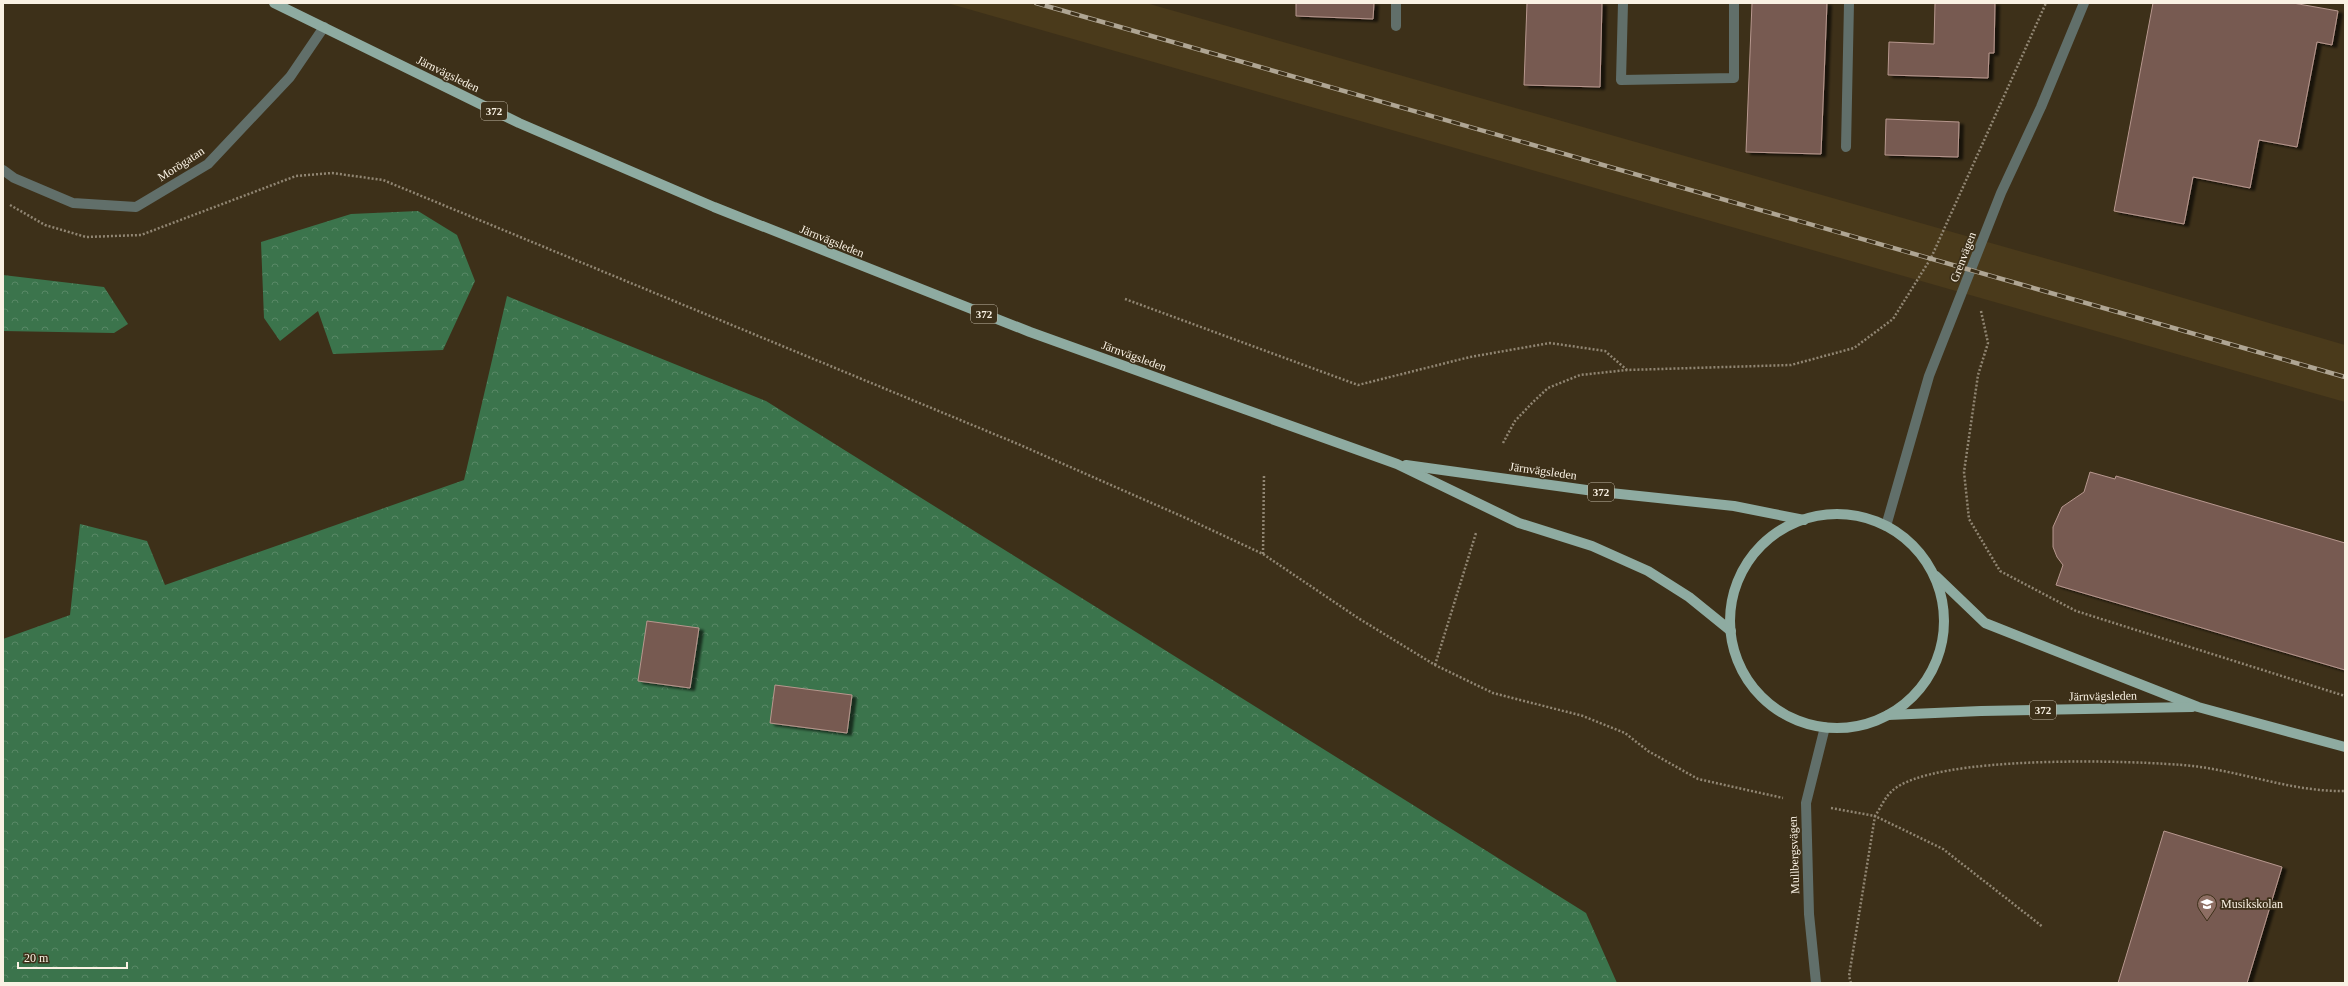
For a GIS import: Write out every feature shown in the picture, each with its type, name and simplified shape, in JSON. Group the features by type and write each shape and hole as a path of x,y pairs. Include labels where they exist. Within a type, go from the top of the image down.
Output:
{"main road":[{"name":"Järnvägsleden","path":"274,3 519,123 797,241 1030,332 1397,464 1519,523 1592,546 1648,571 1689,597 1731,631"},
{"name":"Järnvägsleden","path":"1397,464 1628,495 1734,506 1804,520"},
{"name":"372","path":"1837,514 1870,519 1886,526 1904,538 1914,548 1932,571 1939,588 1943,606 1944,625 1940,649 1928,677 1917,692 1888,715 1861,725 1846,728 1825,727 1804,723 1785,715 1768,703 1754,688 1742,671 1737,658 1731,631 1730,610 1735,590 1743,571 1754,554 1768,539 1785,528 1804,520 1837,514"},
{"name":"Järnvägsleden","path":"1932,571 1985,623 2198,707 2345,747"},
{"name":"Järnvägsleden","path":"1888,715 1989,710 2198,707"}],"street":[{"path":"1396,3 1396,26"},
{"path":"1624,3 1621,80 1734,78 1734,3"},
{"path":"1846,147 1849,3"},
{"name":"Grenvägen","path":"1886,526 1924,390 2001,193 2040,107 2084,3"},
{"name":"Morögatan","path":"3,170 14,178 73,203 136,208 208,164 290,77 324,27"},
{"name":"Mullbergsvägen","path":"1816,983 1809,914 1806,803 1825,727"}],"path":[{"path":"1502,443 1515,421 1548,388 1580,375 1627,370 1791,366 1854,348 1894,319 1931,258 2046,3"},
{"path":"3,201 45,225 86,237 141,235 296,176 332,173 383,180 1018,444 1263,554 1358,618 1435,665 1493,694 1583,716 1625,733 1648,751 1698,779 1806,803 1875,816 1943,849 2044,926"},
{"path":"1972,270 1988,343 1978,375 1964,472 1969,519 2000,571 2076,610 2345,696"},
{"path":"1125,299 1358,385 1470,357 1550,343 1605,351 1627,370"},
{"path":"1263,554 1264,476"},
{"path":"1435,665 1476,533"},
{"path":"1851,983 1849,976 1875,816 1892,791 1915,778 1966,767 2056,762 2116,761 2194,766 2320,791 2345,791"}],"shaded area":[{"path":"947,3 1146,3 2139,285 2345,345 2345,402"}],"green space":[{"path":"418,211 457,235 475,281 443,350 333,354 318,311 280,341 264,318 261,242 351,214"},
{"path":"3,275 104,287 128,324 114,333 3,331"},
{"path":"507,296 766,401 1586,913 1617,983 3,983 3,639 70,615 80,524 147,541 165,585 464,480"}],"building":[{"path":"1296,3 1374,3 1373,19 1296,16"},
{"path":"1527,3 1602,3 1600,87 1524,85"},
{"path":"1752,3 1827,3 1821,154 1746,152"},
{"path":"1935,3 1995,3 1994,53 1989,53 1988,78 1888,75 1889,42 1934,44"},
{"path":"2153,3 2293,3 2338,11 2332,45 2317,42 2297,147 2259,140 2250,188 2193,177 2184,224 2114,211"},
{"path":"1886,119 1959,122 1958,157 1885,155"},
{"path":"2090,472 2115,479 2116,476 2345,543 2345,670 2056,585 2063,565 2057,557 2053,547 2053,527 2062,507 2084,492"},
{"path":"647,621 699,628 690,688 638,681"},
{"path":"775,685 852,695 847,733 770,723"},
{"path":"2164,831 2282,867 2247,983 2118,983"}],"railway":[{"path":"1036,3 2345,377"}],"place":[{"name":"Musikskolan","path":"2207,921"}]}
